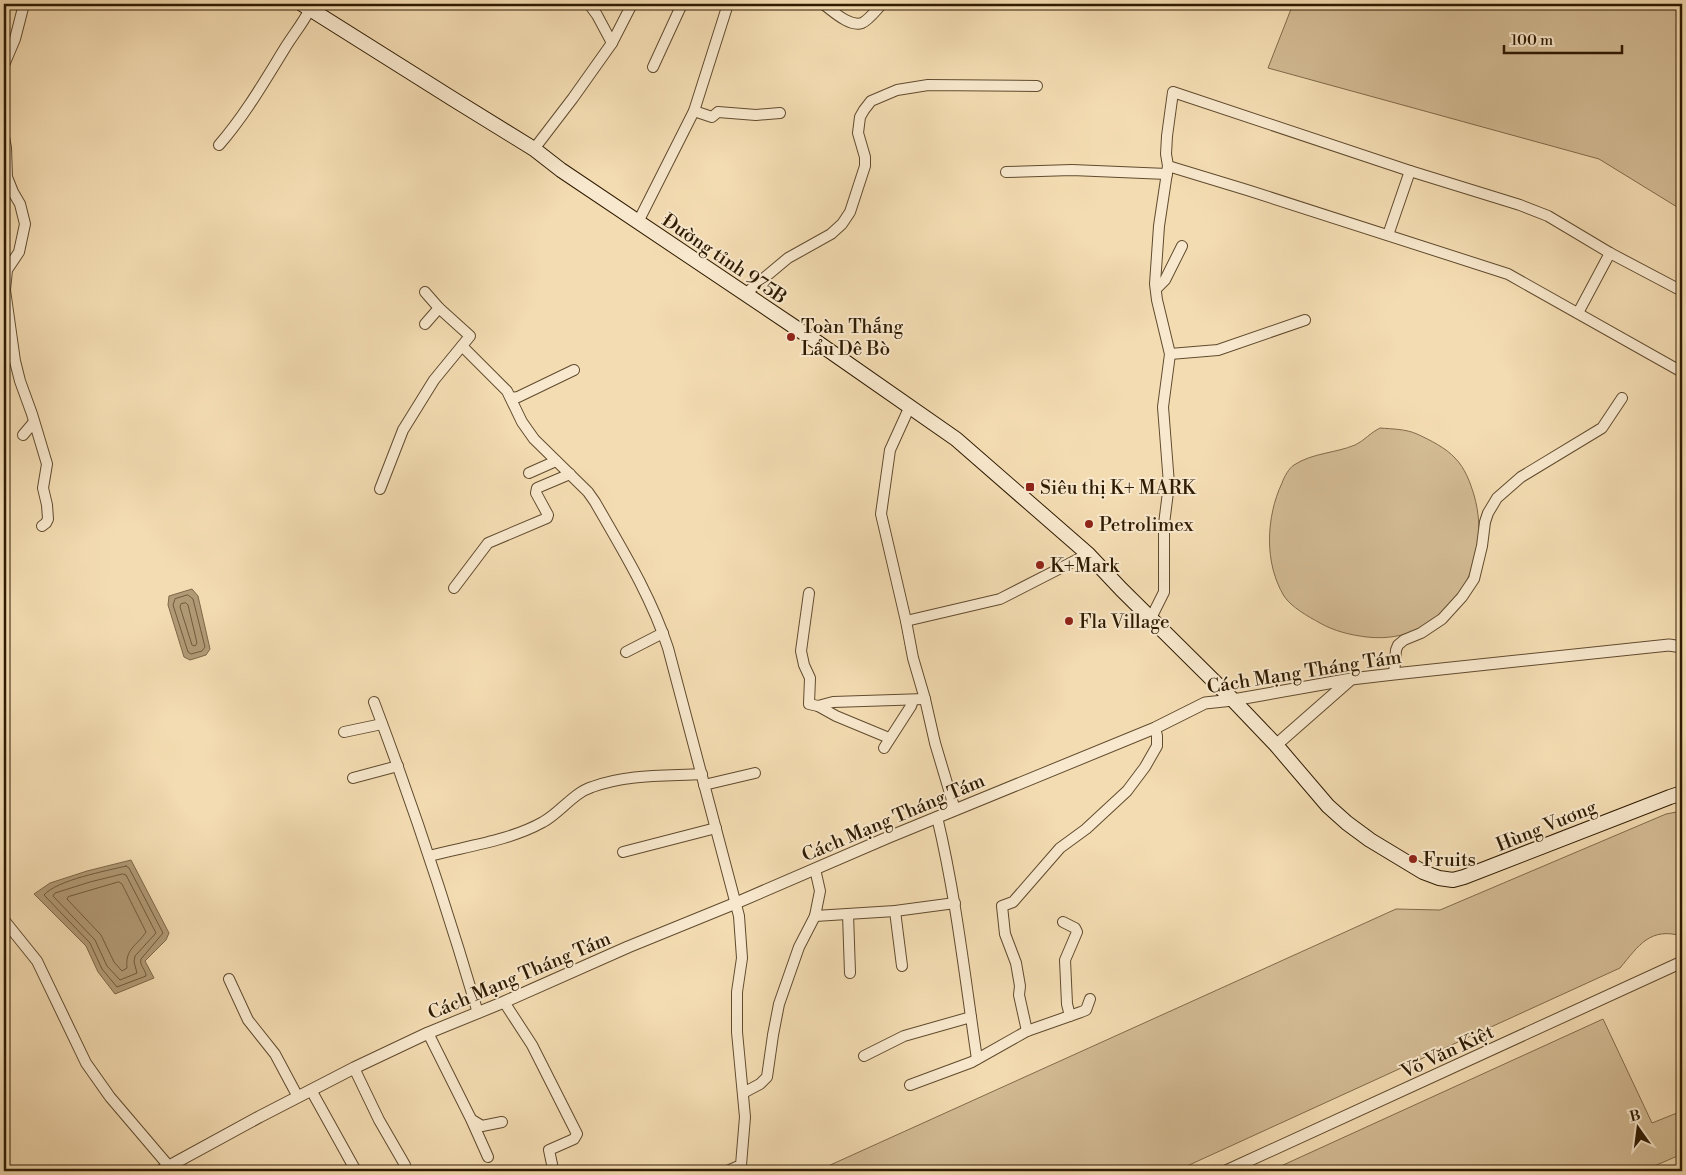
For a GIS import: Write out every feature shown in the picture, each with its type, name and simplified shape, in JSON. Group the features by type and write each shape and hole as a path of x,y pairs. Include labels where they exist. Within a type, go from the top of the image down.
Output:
{"main road":[{"name":"Đường tỉnh 975B","path":"306,6 453,100 534,149 956,439 1088,554 1233,700"},
{"name":"Hùng Vương","path":"1233,700 1276,745 1328,806 1347,823 1422,872 1446,879 1453,880 1473,874 1678,796"}],"street":[{"path":"4,65 15,39 24,4"},
{"path":"589,4 612,43"},
{"path":"534,149 612,43 632,4"},
{"path":"653,67 682,4"},
{"path":"638,222 694,111 728,4"},
{"path":"823,4 844,19 855,23 862,22 882,4"},
{"path":"219,145 238,123 271,74 306,6"},
{"path":"745,294 788,258 831,234 842,224 850,212 865,166 865,157 858,133 860,118 871,101 897,90 928,86 1037,86"},
{"path":"1151,618 1164,592 1164,532 1169,484 1163,407 1170,354 1156,289 1159,226 1167,170 1167,136 1173,92 1548,216 1610,253 1682,291"},
{"path":"694,111 712,117 718,112 756,115 780,114"},
{"path":"4,137 7,177 20,204 25,224 19,252 8,270 5,290 15,361 47,464 43,488 48,519 42,526"},
{"path":"1006,172 1167,170 1247,190 1508,274 1682,372"},
{"path":"1388,235 1410,171"},
{"path":"1156,289 1165,280 1182,246"},
{"path":"1578,314 1610,253"},
{"path":"380,489 403,430 434,380 470,336 439,308 425,292"},
{"path":"425,324 439,308"},
{"path":"4,320 9,309"},
{"path":"1170,354 1218,350 1306,320"},
{"path":"462,346 494,377 511,398 527,430 588,492 643,586 663,632 739,916 742,958 737,992 737,1032 744,1117 741,1165 727,1171"},
{"path":"511,398 518,397 574,370"},
{"path":"1394,674 1398,645 1404,640 1421,634 1442,619 1462,597 1474,579 1482,546 1485,522 1497,498 1521,477 1602,428 1622,398"},
{"path":"910,406 890,450 881,514 906,621 912,658 925,699 934,743 955,810"},
{"path":"22,435 34,422"},
{"path":"529,472 556,460"},
{"path":"454,588 488,543 547,518 548,515 536,493 537,488 570,474"},
{"path":"906,621 1000,600 1088,554"},
{"path":"809,593 802,651 804,665 810,678 809,704 818,706 887,743 913,700"},
{"path":"626,652 663,632"},
{"name":"Cách Mạng Tháng Tám","path":"168,1170 311,1090 428,1033 937,817 1155,728 1205,703 1233,700 1351,679 1669,645 1682,647"},
{"path":"1276,745 1351,679"},
{"path":"818,706 833,702 925,699"},
{"path":"374,702 430,856 478,1013"},
{"path":"344,732 382,724"},
{"path":"1027,1031 1019,995 1020,986 1016,963 1006,934 1002,906 1013,902 1060,848 1086,829 1127,791 1145,768 1158,746 1155,728"},
{"path":"354,778 398,766"},
{"path":"430,856 510,836 528,829 559,812 576,796 591,787 636,776 703,780 755,773"},
{"path":"937,817 955,904 977,1059"},
{"path":"623,852 716,828"},
{"path":"743,1093 760,1084 767,1077 772,1035 779,1004 799,947 815,916 820,891 815,869"},
{"path":"815,916 895,911 955,904"},
{"path":"895,911 902,966"},
{"path":"848,914 850,973"},
{"path":"4,920 37,961 86,1064 168,1170"},
{"path":"1063,922 1075,928 1077,932 1065,960 1067,1004 1070,1016"},
{"name":"Võ Văn Kiệt","path":"1226,1171 1682,962"},
{"path":"229,979 248,1020 275,1054 298,1097"},
{"path":"910,1085 977,1059 1027,1031 1086,1010 1090,999"},
{"path":"504,1002 532,1045 577,1134 574,1139 549,1150 553,1169"},
{"path":"864,1056 904,1036 971,1017"},
{"path":"428,1033 488,1157"},
{"path":"354,1068 404,1165"},
{"path":"311,1090 356,1171"},
{"path":"471,1119 482,1126 502,1122"}],"shaded area":[{"path":"1293,4 1682,4 1682,210 1599,159 1268,68"},
{"path":"1380,428 1413,432 1451,454 1459,462 1467,475 1474,495 1479,522 1477,548 1470,574 1458,596 1441,615 1420,629 1395,636 1367,637 1325,626 1300,611 1287,600 1273,569 1270,555 1270,525 1277,496 1285,475 1292,466 1308,458 1355,445"},
{"path":"1682,811 1682,936 1661,934 1653,936 1640,945 1620,968 1176,1171 817,1171 1396,909 1440,910 1666,814"},
{"path":"1603,1019 1652,1123 1682,1111 1682,1154 1643,1171 1270,1171"}],"water":[{"path":"192,589 198,596 210,649 206,655 190,660 184,657 168,605 169,596"},
{"path":"131,860 169,933 166,940 145,961 154,978 115,994 98,972 86,946 34,894 50,883"}],"place":[{"name":"Toàn Thắng Lẩu Dê Bò","path":"791,337"},
{"name":"Siêu thị K+ MARK","path":"1030,487"},
{"name":"Petrolimex","path":"1089,524"},
{"name":"K+Mark","path":"1040,565"},
{"name":"Fla Village","path":"1069,621"},
{"name":"Fruits","path":"1413,859"}]}
